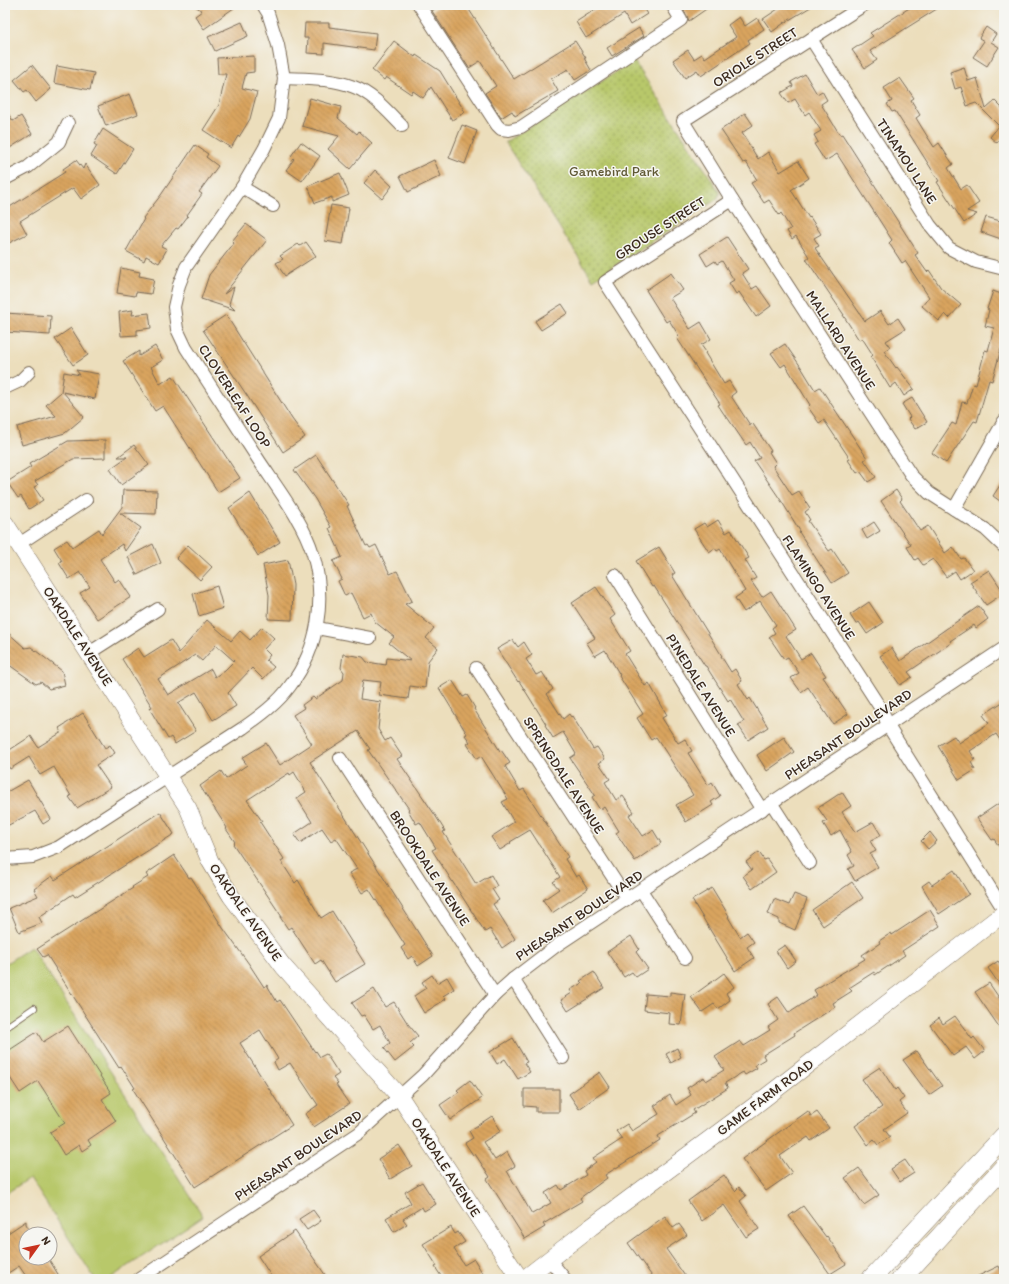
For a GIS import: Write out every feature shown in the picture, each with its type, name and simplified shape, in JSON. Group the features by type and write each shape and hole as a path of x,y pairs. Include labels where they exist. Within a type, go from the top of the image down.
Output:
{"main road":[{"path":"871,1279 1004,1136"},
{"path":"901,1279 1004,1168"}],"street":[{"name":"CLOVERLEAF LOOP","path":"5,859 33,857 59,847 169,777 266,711 290,686 306,661 317,628 320,588 312,553 301,527 186,348 177,329 174,307 179,284 186,267 242,187 264,149 279,118 284,78 278,45 268,13 263,5"},
{"path":"419,5 497,125 501,129 509,130 521,127 681,20 672,5"},
{"name":"ORIOLE STREET","path":"683,121 864,5"},
{"name":"TINAMOU LANE","path":"811,39 930,225 949,248 976,262 1004,269"},
{"path":"284,78 325,80 355,87 375,101 402,126"},
{"name":"MALLARD AVENUE","path":"683,121 732,200 911,475 929,493 985,529 1004,548"},
{"path":"5,179 28,167 59,142 68,123"},
{"path":"242,187 273,206"},
{"name":"GROUSE STREET","path":"605,282 732,200"},
{"name":"FLAMINGO AVENUE","path":"605,282 883,712 888,726 1004,910"},
{"path":"5,388 20,381 29,372"},
{"path":"954,509 1004,421"},
{"path":"19,544 86,500"},
{"name":"OAKDALE AVENUE","path":"5,523 188,808 210,861 231,896 283,966 400,1097 520,1279"},
{"name":"PINEDALE AVENUE","path":"615,575 767,807 810,863"},
{"path":"89,653 158,609"},
{"path":"317,628 370,638"},
{"name":"PHEASANT BOULEVARD","path":"139,1279 359,1134 423,1075 495,995 513,979 556,946 1004,648"},
{"name":"SPRINGDALE AVENUE","path":"476,668 627,899"},
{"name":"BROOKDALE AVENUE","path":"340,758 495,995"},
{"path":"641,890 685,958"},
{"name":"GAME FARM ROAD","path":"524,1279 753,1107 1004,913"},
{"path":"513,979 563,1058"},
{"path":"549,1259 565,1279"}],"lane":[{"path":"5,1028 34,1008"}],"green space":[{"name":"Gamebird Park","path":"634,61 719,191 719,195 717,199 593,280 505,142"},
{"path":"31,947 203,1216 109,1279 95,1279 30,1178 5,1194 5,964"}],"building":[{"path":"194,5 238,5 204,29 195,16 202,11"},
{"path":"440,5 466,5 514,79 575,41 586,58 584,58 591,70 575,80 568,69 551,79 558,91 515,116 512,111 501,118 485,93 496,86 480,61 469,68 432,11"},
{"path":"602,5 641,5 647,14 630,25 624,14 586,38 576,22"},
{"path":"681,5 712,5 689,21"},
{"path":"784,5 814,5 772,32 763,19"},
{"path":"914,5 943,5 870,51 877,60 865,68 852,50 873,36 870,33"},
{"path":"739,17 745,26 757,18 764,29 748,40 750,43 701,76 697,70 685,78 673,60 688,50 694,59 702,54 705,58 736,37 728,25"},
{"path":"242,22 248,36 215,51 208,37"},
{"path":"305,23 329,23 329,27 376,33 374,50 324,43 324,54 307,53 308,38 304,38"},
{"path":"986,27 996,34 991,42 999,47 987,66 973,57 984,41 979,38"},
{"path":"639,28 644,36 612,56 607,48"},
{"path":"394,41 415,57 416,55 440,71 465,112 452,120 431,87 423,98 413,91 411,94 386,77 384,80 372,70"},
{"path":"254,56 254,72 246,73 242,88 257,92 250,119 231,148 203,130 219,105 226,74 218,74 217,58"},
{"path":"32,65 51,89 36,102 27,90 24,92 14,80"},
{"path":"57,66 94,73 90,90 54,83"},
{"path":"964,67 968,81 977,78 986,109 995,101 1004,110 1004,134 997,143 990,137 999,126 976,103 967,106 961,87 955,89 950,72"},
{"path":"805,74 817,94 822,91 827,100 821,104 840,135 842,134 918,253 915,255 927,272 929,270 941,288 961,305 949,318 945,314 939,321 922,306 929,297 905,261 902,263 889,243 892,240 837,154 825,161 814,144 818,142 814,135 821,131 809,112 805,115 795,99 788,103 781,93 793,86 791,82"},
{"path":"900,78 914,98 911,100 920,115 916,118 927,136 934,147 939,143 953,164 948,168 961,189 967,185 979,203 967,211 977,214 964,223 937,182 939,181 895,111 892,112 887,104 892,101 884,88"},
{"path":"130,94 138,114 106,126 98,106"},
{"path":"310,98 341,107 338,118 357,134 359,131 372,143 350,169 328,149 339,136 302,126"},
{"path":"5,109 13,121 21,116 32,134 5,151"},
{"path":"745,113 753,125 742,133 758,159 768,152 780,172 798,161 809,178 791,190 821,234 814,238 819,246 815,248 865,321 880,311 889,324 898,318 905,329 886,341 890,347 884,351 914,389 904,396 896,383 890,388 871,357 873,355 862,338 859,340 806,259 809,257 796,236 792,239 787,231 791,229 781,213 779,215 769,200 764,203 751,183 757,180 746,162 743,163 721,130"},
{"path":"462,125 477,131 465,164 449,158"},
{"path":"103,129 133,149 117,174 91,156 97,146 94,144"},
{"path":"301,142 320,156 302,181 286,170 294,159 291,156"},
{"path":"195,145 208,154 206,157 218,166 199,192 202,194 187,215 188,216 178,229 176,228 161,246 167,249 159,263 146,256 144,261 126,251 144,219 143,218 161,195"},
{"path":"76,160 83,169 85,164 100,185 81,199 73,188 20,221 27,234 5,245 5,210 65,172 63,169"},
{"path":"434,160 441,176 408,192 400,176"},
{"path":"375,170 392,186 382,199 364,183"},
{"path":"340,173 349,195 332,202 332,197 315,203 308,186"},
{"path":"331,205 349,208 343,244 325,241"},
{"path":"986,217 1004,222 1004,240 981,232"},
{"path":"246,224 267,240 224,294 234,287 229,304 235,310 201,299 209,275 234,243 232,241"},
{"path":"727,237 748,269 742,273 752,289 757,286 771,306 756,317 739,292 736,294 729,283 734,280 722,261 717,264 715,261 707,266 700,254"},
{"path":"306,242 316,256 285,276 276,263 283,259 280,256 298,244 300,246"},
{"path":"121,268 140,272 139,276 154,279 151,294 136,292 135,296 117,293"},
{"path":"671,273 683,290 670,298 690,329 701,322 711,339 701,345 706,352 705,353 724,384 729,381 736,392 731,396 750,425 753,424 771,451 769,452 776,463 773,466 792,495 799,491 810,508 805,512 810,520 808,521 829,551 832,549 848,573 832,583 799,532 800,531 782,502 754,461 760,458 750,442 746,445 726,417 718,405 720,404 677,338 679,336 669,320 666,322 646,290"},
{"path":"993,291 1004,295 1004,343 992,381 989,380 977,422 974,421 946,463 932,453 952,423 956,425 962,402 967,403 973,384 976,385 985,350 988,351 994,328 985,326 989,310 987,309"},
{"path":"562,304 568,313 541,330 535,321"},
{"path":"133,310 132,315 149,313 151,328 137,330 137,335 121,336 119,312"},
{"path":"5,313 51,316 50,335 5,332"},
{"path":"226,315 305,437 283,452 203,330"},
{"path":"71,328 88,355 73,365 55,339"},
{"path":"785,344 815,390 820,387 867,458 864,460 876,477 868,482 860,471 857,473 848,460 850,459 824,420 819,423 808,407 810,405 785,364 781,367 771,353"},
{"path":"155,346 163,360 151,367 160,384 173,376 240,478 218,492 163,406 155,411 123,361 139,351 139,356"},
{"path":"76,370 99,374 95,399 63,392 84,417 65,433 22,445 17,427 56,416 46,405 61,392 64,372 80,375"},
{"path":"912,398 927,422 915,429 908,419 910,417 902,404"},
{"path":"105,440 105,458 73,459 35,481 38,485 34,487 43,500 29,509 21,496 18,498 7,482 31,467 29,464 68,441"},
{"path":"134,445 149,465 121,485 110,469 127,457 118,457"},
{"path":"316,455 349,505 347,506 366,546 368,545 370,548 376,545 390,574 397,571 412,601 405,604 434,628 426,638 438,648 428,661 425,688 410,686 408,699 379,695 381,682 363,680 360,699 381,702 378,729 385,741 390,738 402,756 397,759 435,815 445,831 443,832 476,884 491,875 497,886 492,889 499,900 493,904 515,939 502,948 490,929 485,932 432,850 436,848 420,822 416,824 408,810 409,809 368,750 370,749 358,731 310,762 433,956 418,966 412,956 408,959 401,948 405,945 369,889 362,893 349,873 357,869 336,838 331,841 322,828 300,843 294,834 312,822 297,798 306,792 294,772 290,775 289,773 247,800 262,821 260,822 284,859 281,861 295,883 298,880 321,918 332,911 365,964 335,982 321,960 315,964 291,927 288,929 280,917 282,917 233,844 235,842 200,786 221,771 226,779 247,765 242,758 266,743 280,765 312,744 293,715 304,708 302,705 313,697 315,699 343,680 344,672 341,668 343,654 363,657 367,662 386,665 387,658 411,661 389,643 394,637 375,622 371,613 363,617 351,593 345,596 338,581 342,579 333,561 342,557 329,528 331,527 315,499 294,470"},
{"path":"1004,479 1004,504 993,496"},
{"path":"123,490 157,491 156,514 120,513 141,528 125,551 122,544 100,559 115,582 119,579 131,597 97,619 80,593 90,587 80,572 69,579 59,563 62,561 54,548 67,540 72,547 99,529 102,534 122,507"},
{"path":"896,490 902,499 900,501 920,531 928,526 945,553 953,547 961,559 964,558 973,570 960,579 955,571 946,577 933,559 923,565 918,558 915,560 907,547 911,545 881,501"},
{"path":"250,493 280,542 258,556 229,508"},
{"path":"718,520 726,533 731,530 749,558 745,560 756,578 751,581 762,597 771,591 796,630 786,636 801,659 811,653 826,676 823,677 848,714 833,724 808,687 801,692 791,678 799,673 788,657 784,659 769,637 775,633 772,628 776,625 760,601 744,612 735,598 745,591 720,549 717,551 715,548 709,552 694,529 704,523 707,527"},
{"path":"874,522 880,531 867,539 862,530"},
{"path":"153,544 161,563 137,575 128,557"},
{"path":"188,545 212,567 200,580 176,558"},
{"path":"659,547 675,573 672,575 721,656 731,672 735,669 742,681 738,684 748,700 750,698 768,727 748,740 738,725 744,722 730,699 728,701 654,586 652,587 636,561"},
{"path":"288,560 293,585 292,620 268,619 269,595 263,565"},
{"path":"989,570 1004,593 986,605 970,582"},
{"path":"217,586 223,608 199,616 193,594"},
{"path":"596,587 615,615 610,619 630,651 625,654 645,686 649,683 667,715 662,718 678,743 685,739 692,751 688,753 708,785 712,782 720,796 711,802 713,805 686,822 676,805 693,795 656,737 651,740 637,718 643,714 619,676 620,675 605,650 595,656 587,643 595,638 572,603"},
{"path":"869,602 883,623 867,634 859,622 856,624 850,615"},
{"path":"979,606 988,619 976,628 974,625 950,641 951,643 908,672 912,677 900,685 880,656 892,648 900,661"},
{"path":"207,620 231,641 240,631 250,640 262,627 274,638 264,649 270,655 266,660 274,667 263,679 252,668 228,693 236,706 213,720 196,692 178,703 196,731 175,744 171,737 168,739 149,708 152,707 122,659 138,648 144,657 171,640 179,653","holes":["216,645 234,661 215,677 211,669 168,695 158,679 195,655 202,661"]},
{"path":"5,630 25,648 31,647 62,671 65,685 49,689 41,682 36,684 5,662"},
{"path":"513,640 518,647 524,642 532,655 526,659 536,675 542,672 553,689 547,694 563,719 569,714 571,717 572,716 593,749 597,747 605,759 599,763 610,779 605,782 616,800 623,796 634,812 629,815 643,836 653,830 661,843 635,861 616,833 619,831 604,807 600,810 592,797 595,795 570,758 576,754 563,732 553,738 519,681 518,682 497,649"},
{"path":"452,680 463,697 467,695 500,751 501,750 510,763 505,766 520,791 524,789 568,857 565,859 576,877 579,875 588,889 552,913 543,900 559,889 553,882 560,877 530,830 500,850 491,837 514,822 502,802 508,799 481,756 477,759 467,744 470,742 465,735 467,734 439,688"},
{"path":"1004,701 1004,746 996,734 970,751 975,759 971,762 975,770 959,780 938,746 954,736 959,743 989,723 983,715"},
{"path":"83,713 105,748 110,745 115,753 96,765 111,787 77,808 69,797 71,796 54,767 40,775 29,757 10,769 5,761 5,753 31,736 38,747 62,732 59,728"},
{"path":"784,737 794,752 767,771 757,755"},
{"path":"28,780 51,819 43,824 35,811 5,827 5,793"},
{"path":"842,792 851,806 842,812 855,832 873,822 881,835 870,841 876,851 870,854 878,867 855,881 848,869 854,866 848,855 852,852 840,830 831,836 823,823 827,821 818,808"},
{"path":"1004,800 1004,854 994,839 992,840 977,818"},
{"path":"160,812 174,834 75,897 73,894 39,917 42,923 19,932 9,908 38,896 34,889 52,876 55,880"},
{"path":"930,832 937,841 928,849 921,841"},
{"path":"759,852 764,860 767,859 776,872 752,889 743,876 752,870 746,862"},
{"path":"174,855 189,878 191,877 223,928 264,987 267,985 277,1002 280,1000 315,1052 316,1051 320,1057 326,1054 339,1074 333,1078 338,1084 336,1085 349,1104 314,1127 305,1114 318,1105 290,1063 278,1070 274,1062 278,1059 260,1030 240,1043 292,1125 195,1187 133,1089 135,1088 121,1066 119,1068 47,955 43,957 37,949 133,888 132,887 148,877 146,874"},
{"path":"954,870 969,894 939,914 922,886 929,881 932,885"},
{"path":"852,882 863,898 823,926 812,910"},
{"path":"712,888 740,937 747,932 754,942 747,947 754,958 735,971 692,900"},
{"path":"794,894 807,899 795,930 779,923 779,919 768,914 774,899 789,905"},
{"path":"930,910 940,926 902,951 905,955 875,975 874,972 849,988 852,991 833,1003 835,1007 763,1055 765,1059 755,1065 757,1068 745,1075 743,1072 725,1083 728,1088 693,1110 695,1113 658,1136 660,1140 605,1175 607,1178 580,1198 582,1201 543,1224 545,1227 525,1239 487,1179 490,1177 475,1154 473,1155 465,1143 473,1138 469,1131 492,1116 501,1131 483,1142 495,1160 507,1152 515,1166 507,1171 532,1214 551,1203 545,1193 558,1185 561,1190 586,1175 584,1171 596,1162 593,1158 622,1139 616,1131 627,1124 632,1131 659,1114 654,1106 670,1095 676,1105 691,1095 687,1088 704,1077 706,1081 724,1070 715,1057 740,1041 744,1046 770,1030 768,1027 778,1020 768,1004 778,997 789,1013 817,995 814,990 865,959 862,955 880,943 879,941 891,933 892,935"},
{"path":"631,936 639,949 636,952 648,969 636,977 632,972 624,977 607,952"},
{"path":"785,945 796,961 787,968 776,951"},
{"path":"998,961 1004,969 1004,991 988,968"},
{"path":"594,972 604,988 568,1011 561,1000 572,993 570,990 582,983 580,981"},
{"path":"724,973 734,987 726,993 730,1000 718,1009 714,1004 702,1012 691,997"},
{"path":"432,975 437,983 447,977 454,989 443,996 446,999 424,1013 414,996 426,988 422,982"},
{"path":"989,983 1004,1005 1004,1034 975,992"},
{"path":"374,989 385,1007 394,1002 408,1024 418,1036 410,1043 414,1047 395,1062 384,1048 390,1043 380,1025 373,1029 364,1015 361,1016 352,1003"},
{"path":"670,992 685,994 681,1025 669,1024 670,1013 644,1010 646,994 670,996"},
{"path":"955,1016 972,1039 974,1037 985,1051 975,1059 966,1047 953,1056 930,1025 939,1018 943,1024"},
{"path":"68,1026 111,1093 102,1099 116,1121 88,1140 91,1145 82,1151 79,1145 64,1155 50,1132 65,1123 38,1081 20,1093 5,1070 5,1053 37,1032 43,1042"},
{"path":"513,1038 527,1062 524,1063 530,1072 518,1079 505,1059 497,1064 490,1052"},
{"path":"677,1048 681,1057 671,1063 666,1054"},
{"path":"917,1051 942,1086 929,1095 903,1060"},
{"path":"880,1067 895,1090 897,1088 904,1098 899,1102 907,1113 884,1129 890,1137 878,1145 874,1140 868,1145 855,1126 882,1107 862,1079"},
{"path":"600,1072 610,1087 579,1109 569,1094"},
{"path":"470,1080 482,1098 450,1120 440,1105 459,1092 457,1090"},
{"path":"524,1089 559,1089 559,1112 536,1112 536,1107 524,1106"},
{"path":"808,1111 811,1116 817,1112 829,1128 811,1141 808,1137 780,1156 792,1173 766,1191 742,1159"},
{"path":"399,1145 412,1166 390,1179 378,1159"},
{"path":"905,1160 914,1173 900,1182 891,1169"},
{"path":"859,1168 879,1195 864,1205 845,1178"},
{"path":"724,1175 735,1191 739,1187 746,1196 740,1201 759,1229 746,1237 724,1205 702,1221 688,1201"},
{"path":"422,1182 436,1204 424,1211 422,1207 403,1219 407,1224 394,1232 386,1218 411,1203 405,1192"},
{"path":"803,1206 826,1237 827,1236 846,1264 830,1274 789,1216"},
{"path":"313,1210 321,1221 307,1230 299,1219"},
{"path":"665,1216 673,1228 679,1224 687,1235 666,1249 687,1279 654,1279 628,1243"},
{"path":"26,1221 27,1226 18,1226"},
{"path":"18,1226 19,1266 5,1275 5,1235"},
{"path":"451,1227 455,1234 458,1232 465,1242 454,1249 464,1265 474,1259 483,1274 474,1279 443,1279 435,1267 437,1266 423,1244"},
{"path":"295,1231 328,1279 273,1279 258,1256"},
{"path":"19,1266 53,1266 61,1279 28,1279"},
{"path":"999,1266 1004,1279 972,1279"}]}
